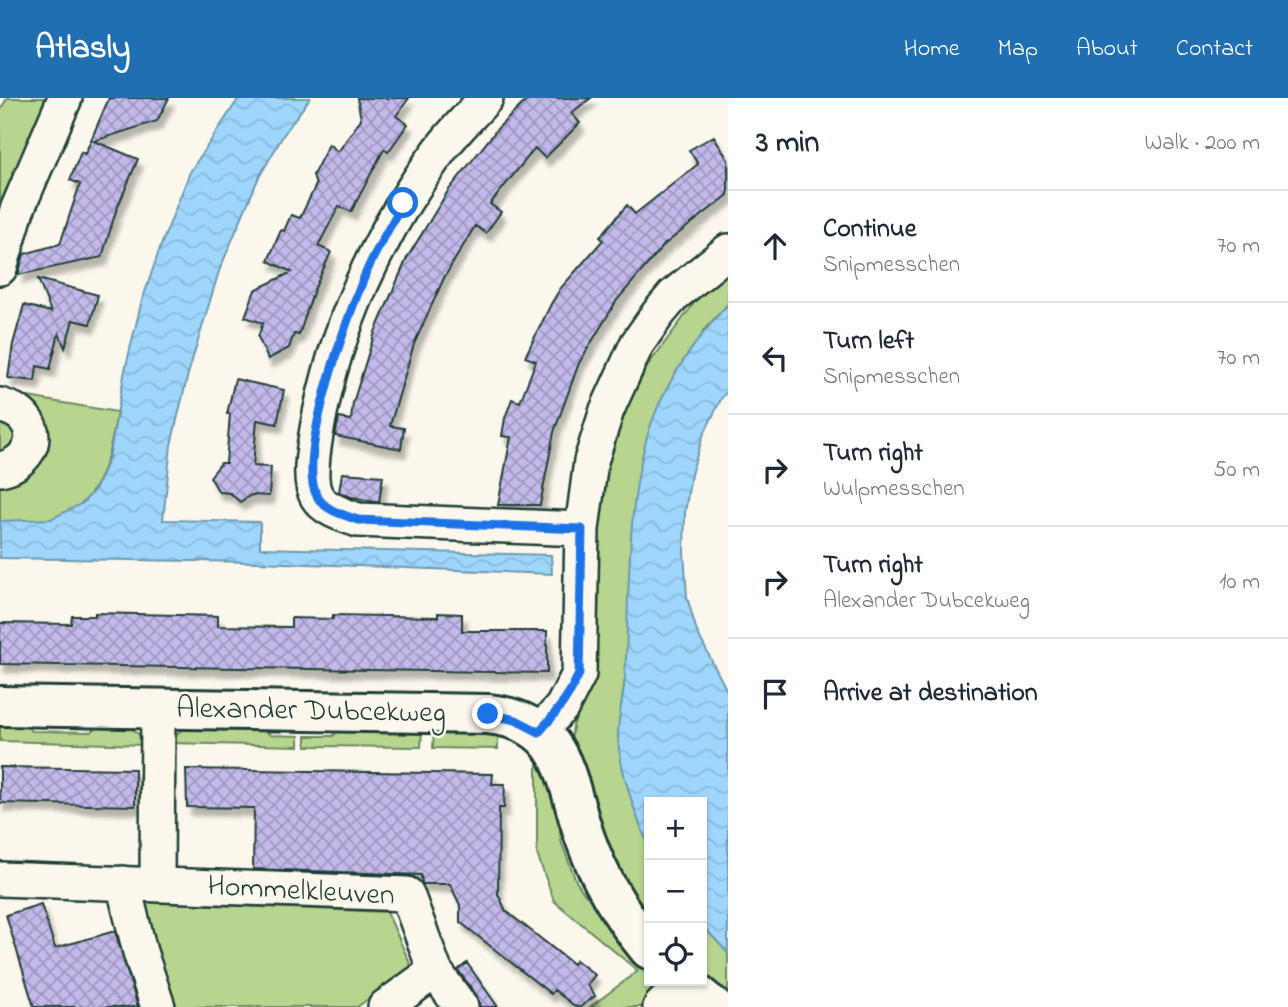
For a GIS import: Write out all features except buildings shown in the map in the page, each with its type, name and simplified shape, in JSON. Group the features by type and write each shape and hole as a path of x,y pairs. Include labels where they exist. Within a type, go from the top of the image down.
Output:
{"street":[{"path":"0,268 17,211 65,98"},
{"path":"486,98 442,148 403,203 370,264 342,332 321,410 311,466 317,497 335,512 358,520 582,529"},
{"path":"539,732 562,707 579,674 582,529 597,436 637,344 674,295 728,251"},
{"path":"0,405 26,419 32,438 25,457 14,466 0,469"},
{"name":"Alexander Dubcekweg","path":"0,706 488,714 516,720 539,732 559,756 585,838 615,904 644,942"},
{"path":"157,885 158,709"},
{"name":"Hommelkleuven","path":"0,879 407,894 435,971 461,1007"},
{"path":"123,883 158,1007"},
{"path":"385,1007 435,971"},
{"path":"675,990 713,1007"}],"green space":[{"path":"7,98 50,98 0,229 0,111"},
{"path":"728,268 728,304 703,331 625,679 618,733 620,755 644,834 644,917 612,868 571,740 573,726 588,689 591,518 610,438 649,364 712,279"},
{"path":"22,396 117,412 100,479 80,505 67,514 49,520 0,521 0,485 12,484 31,474 43,455 45,444 45,432 38,411"},
{"path":"0,416 8,418 20,440 0,456"},
{"path":"0,720 23,721 31,731 91,732 100,723 121,724 137,733 146,745 0,741"},
{"path":"260,724 270,735 299,736 299,746 171,743 185,727"},
{"path":"343,726 422,728 421,747 306,746 306,736 333,736"},
{"path":"434,728 498,730 498,749 433,748"},
{"path":"537,754 565,821 560,831 561,841 576,881 585,895 597,900 644,965 644,986 652,986 652,996 647,1007 590,1007 638,971 554,901 537,854"},
{"path":"140,902 387,912 412,968 357,1007 173,1007"},
{"path":"707,930 728,953 728,1004 707,985"}],"water":[{"path":"239,98 310,98 284,134 258,179 219,271 188,374 171,445 163,520 260,522 260,548 551,555 552,574 258,562 0,558 0,521 51,519 83,503 96,488 109,458 125,370 141,304 160,248 190,172"},
{"path":"728,304 728,390 703,436 691,474 685,513 684,552 687,597 697,632 728,693 728,953 707,930 707,797 644,797 644,834 624,776 618,734 625,677 633,512 644,448 653,419 676,372"}],"route":[{"path":"403,203 370,264 342,332 321,410 311,466 317,497 335,512 358,520 582,529 579,674 572,690 562,707 539,732 528,724 488,714"}]}
